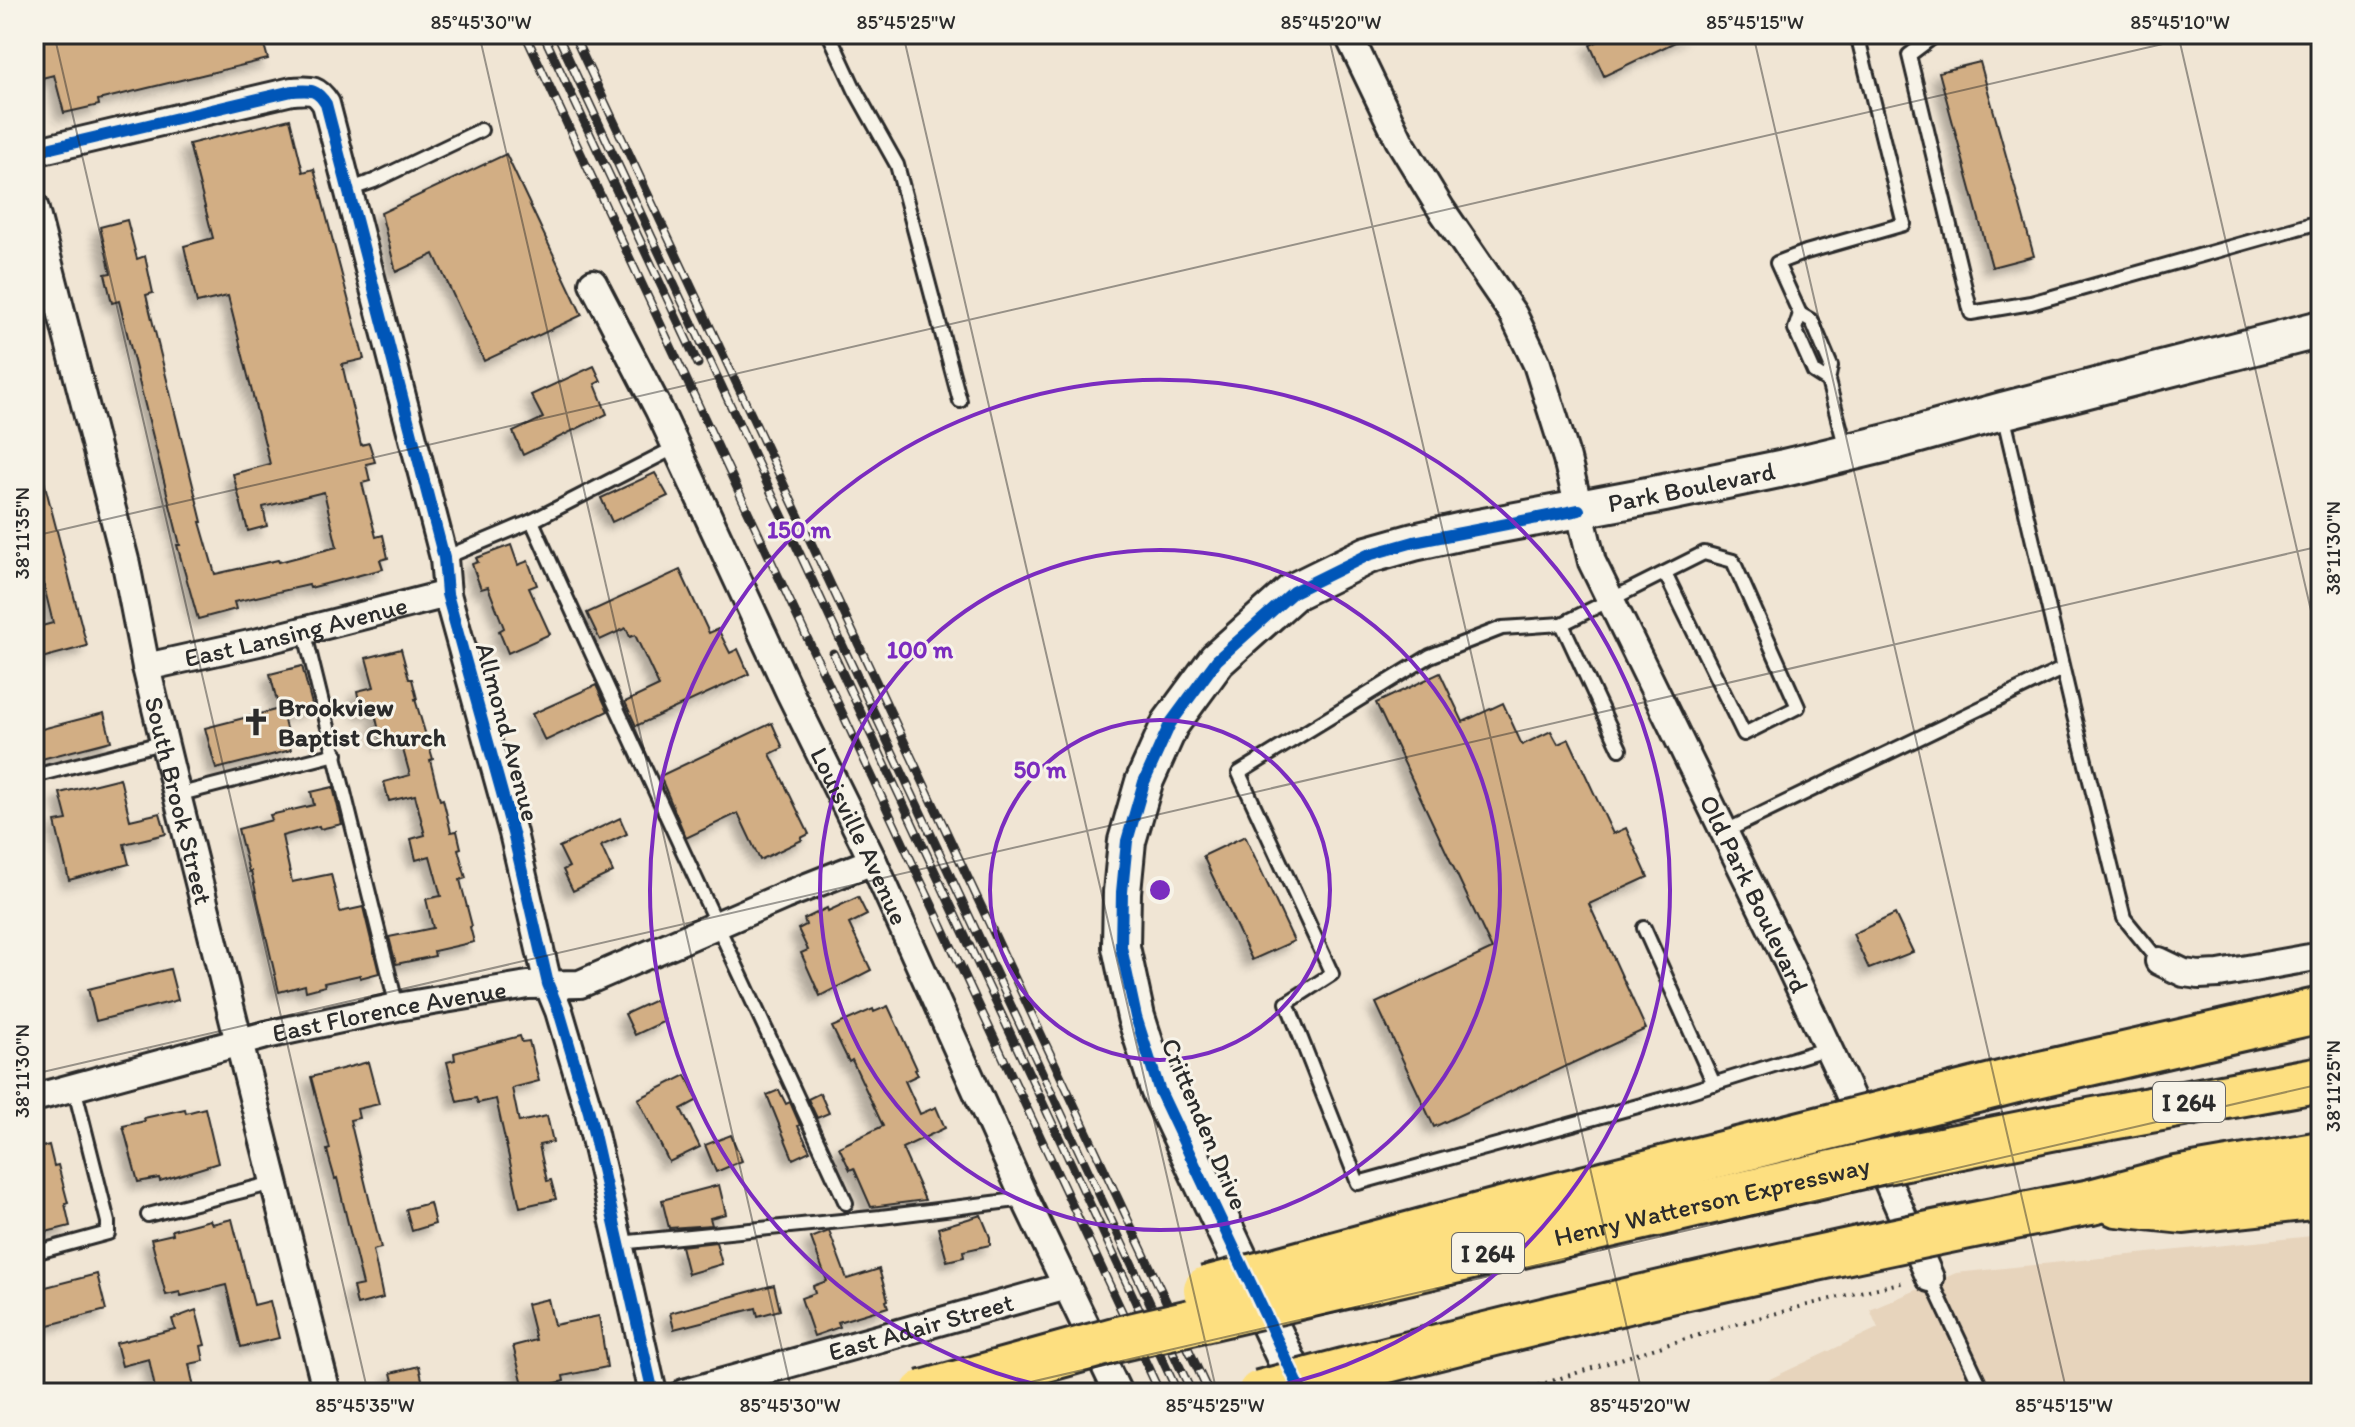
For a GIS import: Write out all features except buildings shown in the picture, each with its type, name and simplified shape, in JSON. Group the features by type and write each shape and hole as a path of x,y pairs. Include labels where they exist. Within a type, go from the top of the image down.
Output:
{"highway":[{"path":"1122,1338 1161,1302 1539,1200 2032,1076 2321,1010"},
{"name":"Henry Watterson Expressway","path":"923,1393 1122,1338 1876,1163 2321,1079"},
{"path":"1260,1393 1426,1349 1767,1268 2091,1202 2177,1179 2321,1154"},
{"path":"2091,1202 2184,1211 2321,1196"}],"main road":[{"name":"Park Boulevard","path":"1579,510 1847,452 2321,329"},
{"name":"Crittenden Drive","path":"1302,1393 1159,1089 1136,1017 1121,947 1122,892 1127,841 1144,782 1170,724 1217,660 1293,592 1368,555 1414,542 1579,510"}],"street":[{"name":"Park Boulevard","path":"1348,34 1399,140 1441,209 1513,314 1537,364 1567,459 1579,510"},
{"name":"Allmond Avenue","path":"34,152 292,91 311,90 320,95 326,104 444,558 447,594 513,833 548,984 589,1112 653,1393"},
{"name":"South Brook Street","path":"34,206 126,564 146,667 177,795 327,1393"},
{"name":"Louisville Avenue","path":"593,283 676,447 790,693 873,861 1025,1199 1118,1393"},
{"name":"Old Park Boulevard","path":"1579,510 1592,562 1828,1048 1930,1278"},
{"name":"East Lansing Avenue","path":"146,667 447,594"},
{"name":"East Florence Avenue","path":"34,1098 239,1042 397,1007 528,985 580,984 873,861"},
{"path":"2159,961 2184,973 2199,975 2321,956"},
{"name":"East Adair Street","path":"684,1393 1067,1286"}],"lane":[{"path":"829,34 855,90 897,165 960,401"},
{"path":"1847,452 1828,381 1831,366 1812,321 1800,314 1777,263 1904,224 1857,34"},
{"path":"1937,34 1909,55 1971,313 2031,303 2316,223 2321,219"},
{"path":"348,190 374,181 481,130"},
{"path":"1800,314 1795,329 1814,372 1828,381"},
{"path":"2002,411 2124,918 2159,961"},
{"path":"444,558 532,521 676,447"},
{"path":"532,521 846,1203"},
{"path":"1665,573 1744,734 1798,707 1733,561 1704,553 1562,624 1502,628 1430,656 1239,773 1332,974 1287,1003 1358,1183 1714,1084 1828,1048"},
{"path":"1562,624 1620,749"},
{"path":"304,630 397,1007"},
{"path":"1724,832 2062,669"},
{"path":"34,776 165,742"},
{"path":"177,795 336,754"},
{"path":"1644,928 1714,1084"},
{"path":"34,1253 108,1233 108,1222 74,1087"},
{"path":"148,1215 274,1183"},
{"path":"619,1243 1025,1199"},
{"path":"1930,1278 1984,1393"}],"path":[{"path":"1515,1393 1747,1321 1930,1278"}],"shaded area":[{"path":"2321,1235 2321,1393 1740,1393 1878,1328 1870,1310 1956,1273"}],"railway":[{"path":"525,34 1160,1393"},
{"path":"543,34 698,364"},
{"path":"557,34 1192,1393"},
{"path":"573,34 1209,1393"},
{"path":"833,653 1178,1393"}],"cycle path":[{"path":"34,152 292,91 312,91 326,104 444,558 447,594 513,833 548,984 589,1112 653,1393"},
{"path":"1302,1393 1159,1089 1136,1017 1121,947 1122,892 1127,841 1144,782 1170,724 1217,660 1293,592 1368,555 1414,542 1579,510"}],"place":[{"name":"Brookview Baptist Church","path":"256,722"}]}
